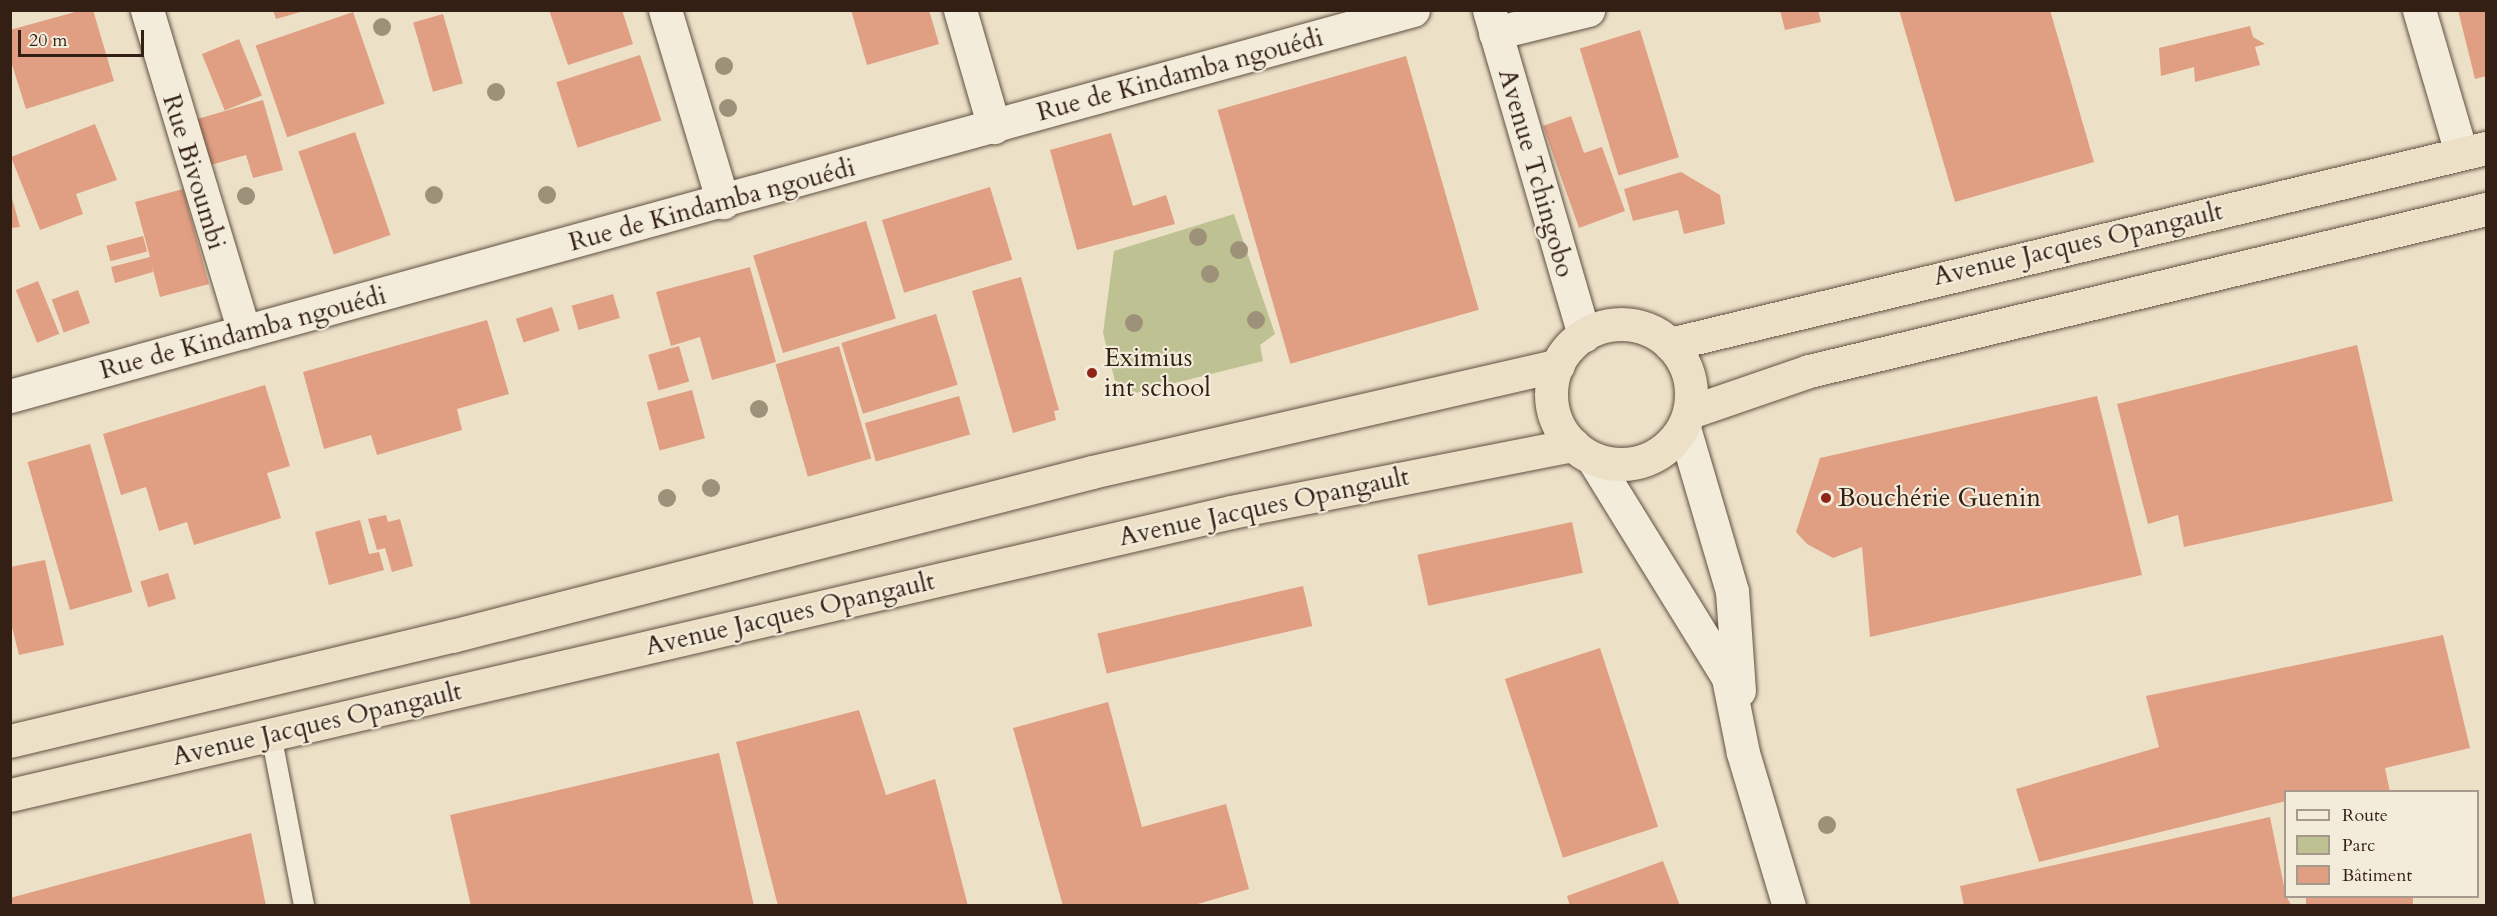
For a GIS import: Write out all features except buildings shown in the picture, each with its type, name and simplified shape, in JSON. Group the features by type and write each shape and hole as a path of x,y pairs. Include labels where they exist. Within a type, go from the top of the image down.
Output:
{"highway":[{"name":"Avenue Jacques Opangault","path":"1670,344 2474,150"},
{"path":"1687,420 1692,387 1684,364 1670,344 1651,331 1628,325 1605,326 1584,335 1558,365 1552,407 1583,452 1627,465 1660,454 1687,420 1809,371 2487,209"},
{"name":"Avenue Jacques Opangault","path":"10,741 452,636 1092,472 1558,365"},
{"name":"Avenue Jacques Opangault","path":"10,795 1231,512 1583,452"}],"street":[{"name":"Rue Bivoumbi","path":"147,10 244,332"},
{"path":"664,10 723,202"},
{"path":"960,10 994,126"},
{"name":"Rue de Kindamba ngouédi","path":"10,396 723,202 1413,10"},
{"path":"1492,22 1587,10"},
{"path":"2419,10 2474,150"},
{"name":"Avenue Tchingobo","path":"1492,22 1584,335"},
{"path":"1687,420 1732,591 1743,753"},
{"path":"1583,452 1728,678 1743,753 1789,906"}],"lane":[{"path":"271,734 304,906"}],"green space":[{"path":"1234,214 1275,334 1260,345 1263,361 1119,397 1103,333 1114,251"}],"place":[{"name":"Eximius int school","path":"1092,373"},
{"name":"Bouchérie Guenin","path":"1826,498"}]}
